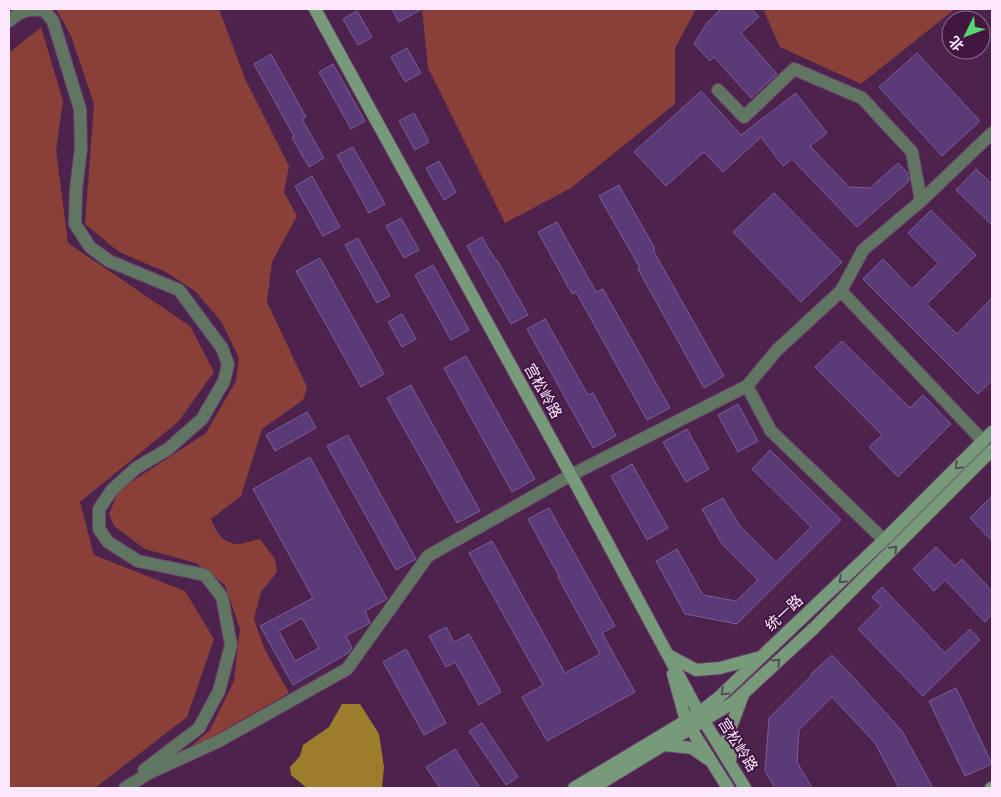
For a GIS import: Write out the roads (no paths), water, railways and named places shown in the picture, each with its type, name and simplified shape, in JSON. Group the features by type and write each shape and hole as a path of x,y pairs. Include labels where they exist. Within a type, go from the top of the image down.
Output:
{"main road":[{"name":"宫松岭路","path":"315,9 702,717 745,788"},
{"name":"统一路","path":"702,717 718,698 989,441"},
{"name":"统一路","path":"574,788 702,717 734,702 812,629 989,441"},
{"path":"668,654 696,670 720,668 760,658"},
{"path":"668,654 689,724 728,788"},
{"path":"736,773 726,740 744,693"},
{"name":"统一路","path":"593,788 664,745 689,724"},
{"path":"664,745 692,748 713,762"}],"street":[{"path":"9,21 18,13 31,9 44,10 53,21 80,109 81,148 76,189 75,224 90,247 109,260 179,290 222,348 228,364 224,381 202,419 168,449 136,468 112,490 99,509 99,529 108,542 138,560 205,575 222,597 231,645 219,691 199,728 120,788"},
{"path":"718,90 744,117 794,69 862,98 912,152 921,201"},
{"path":"125,788 149,773 219,741 347,669 428,556 571,475 746,386 777,350 841,291 863,250 921,201 992,133"},
{"path":"841,291 989,441"},
{"path":"746,386 771,431 884,540"}]}
